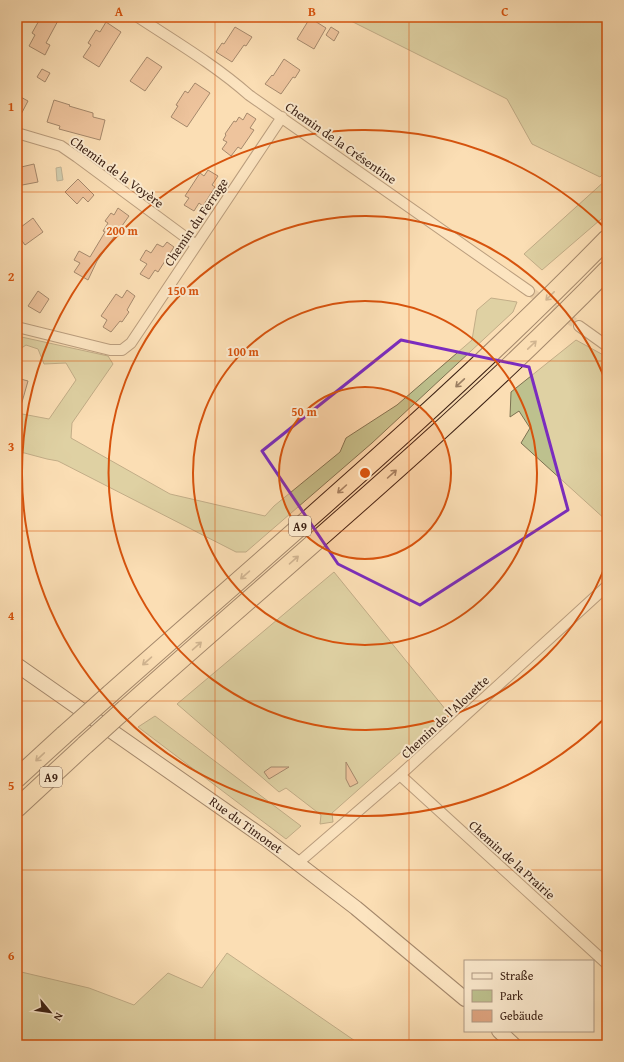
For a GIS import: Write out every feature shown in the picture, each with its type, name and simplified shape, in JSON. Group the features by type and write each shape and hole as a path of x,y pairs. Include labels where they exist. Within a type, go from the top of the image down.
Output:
{"highway":[{"name":"A9","path":"17,778 407,432 535,312 607,239"},
{"name":"A9","path":"17,808 125,709 457,415 550,327 607,270"}],"main road":[{"name":"Rue du Timonet","path":"17,665 196,789 298,863 356,908 464,999"},
{"path":"500,1032 514,1045"}],"street":[{"name":"Chemin de la Crésentine","path":"138,17 201,58 232,80 249,95 529,291"},
{"name":"Chemin du Ferrage","path":"17,327 110,350 122,350 131,343 282,117"},
{"name":"Chemin de la Voyère","path":"17,133 61,146 196,245"},
{"path":"579,326 607,346"},
{"name":"Chemin de l'Alouette","path":"298,863 400,775 607,586"},
{"name":"Chemin de la Prairie","path":"400,775 607,964"}],"highlighted area":[{"path":"401,340 529,367 568,510 420,605 338,564 262,451"}],"green space":[{"path":"343,17 607,17 607,170 600,177 532,144 507,99"},
{"path":"607,179 607,214 542,270 524,254"},
{"path":"491,298 517,302 513,312 372,443 246,552 236,552 58,461 17,451 17,413 49,419 76,380 66,363 44,364 38,349 26,345 17,351 17,336 108,356 113,364 72,423 71,438 170,494 265,516 274,506 340,452 346,438 397,405 472,340 477,310"},
{"path":"576,340 607,357 607,521 521,443 530,428 519,411 510,417 511,392"},
{"path":"334,572 450,715 408,756 402,751 332,813 333,822 320,824 321,815 286,788 279,792 177,704"},
{"path":"155,716 301,826 286,839 138,727"},
{"path":"227,953 361,1045 17,1045 17,971 89,988 134,1005 168,973 202,988"}],"shaded area":[{"path":"61,167 63,180 57,181 56,168"}],"building":[{"path":"41,17 60,17 46,43 50,45 45,55 29,46 35,35 32,33"},
{"path":"310,18 326,28 314,49 297,39"},
{"path":"106,22 121,32 99,67 83,57 91,45 88,43 96,30 100,32"},
{"path":"235,27 252,37 246,46 244,45 232,62 216,52 222,43 224,44"},
{"path":"331,27 339,32 334,41 326,35"},
{"path":"147,57 162,67 145,91 130,81"},
{"path":"284,59 300,70 281,94 265,84 272,75 273,76"},
{"path":"42,69 50,73 45,82 37,77"},
{"path":"195,83 210,93 187,127 171,117 178,106 176,105 185,91 188,93"},
{"path":"17,95 28,101 17,122"},
{"path":"54,100 93,113 93,117 105,120 100,140 59,129 60,126 47,122"},
{"path":"247,113 256,119 250,128 254,130 241,149 238,147 231,156 222,149 227,142 223,140 226,135 225,134 234,121 236,122 239,117 243,120"},
{"path":"34,164 38,182 17,186 17,168"},
{"path":"208,170 218,176 212,185 215,187 203,206 199,203 194,211 184,205 189,198 185,196 200,173 204,176"},
{"path":"78,179 94,195 88,202 83,197 77,204 65,192"},
{"path":"118,208 129,216 97,261 88,280 74,272 80,263 74,260 79,251 90,257 105,232 103,231 108,223 105,221 111,213 114,215"},
{"path":"33,218 43,232 25,245 17,234 17,230"},
{"path":"167,242 174,247 158,272 155,270 149,279 140,274 147,264 140,260 146,250 151,253 157,244 163,247"},
{"path":"127,290 135,296 127,310 129,312 122,322 120,321 111,332 103,327 107,320 101,316 116,294 122,298"},
{"path":"38,291 49,299 40,313 28,306"},
{"path":"17,378 28,381 20,409 17,408"},
{"path":"346,762 358,783 350,787 346,779"},
{"path":"271,767 289,767 269,779 264,772"}],"tunnel":[{"path":"529,291 579,326"}]}
